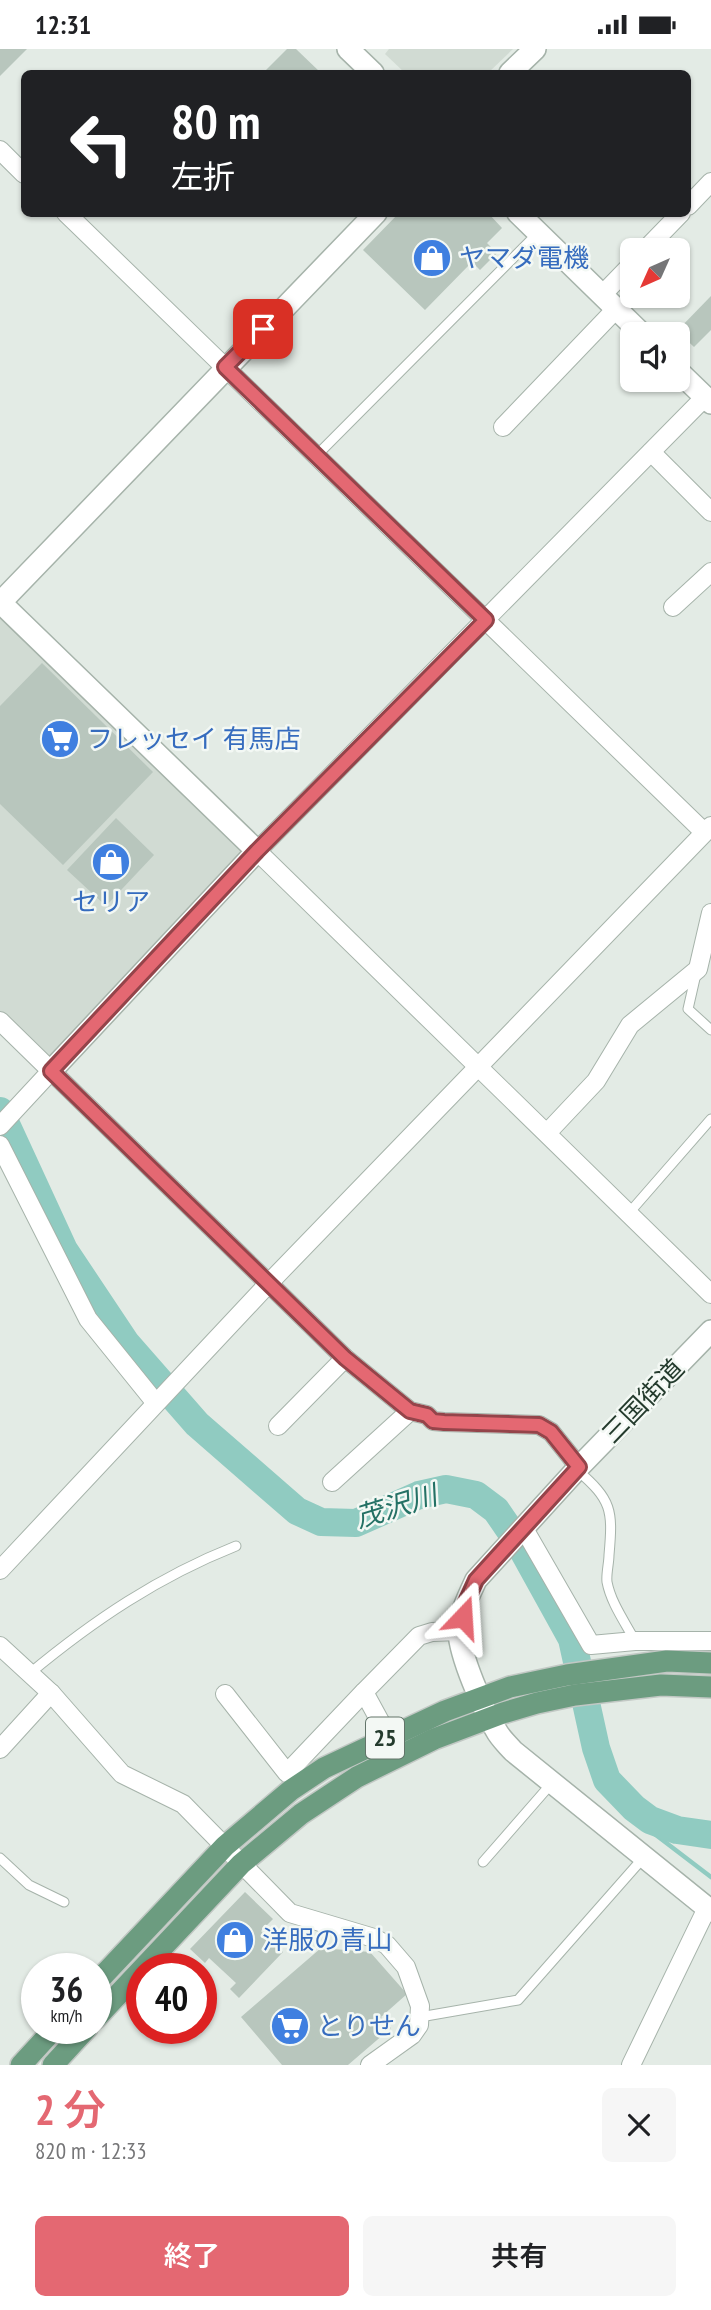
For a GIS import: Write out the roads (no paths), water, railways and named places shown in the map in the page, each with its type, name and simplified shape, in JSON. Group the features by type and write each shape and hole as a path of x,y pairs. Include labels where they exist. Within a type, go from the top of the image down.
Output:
{"main road":[{"name":"25","path":"112,2001 241,1864 300,1814 330,1793 416,1747 489,1718 580,1687 593,1670 667,1661 711,1663"},
{"name":"25","path":"112,1966 225,1846 291,1790 324,1768 388,1736 480,1697 520,1685 711,1686"},
{"path":"21,2065 40,2044"},
{"path":"53,2065 72,2044"}],"street":[{"path":"348,49 370,70"},
{"path":"513,70 535,49"},
{"path":"0,150 21,171"},
{"path":"691,203 711,183"},
{"path":"0,1570 269,1283 707,829 486,620 70,217"},
{"path":"372,217 0,602 711,1294"},
{"path":"522,217 630,322"},
{"path":"657,238 677,217"},
{"path":"503,427 609,302 620,284"},
{"path":"0,1126 257,851 651,452 708,400 690,383"},
{"path":"651,452 711,512"},
{"path":"673,607 711,572"},
{"path":"547,1133 596,1081 630,1025 698,969 711,913"},
{"path":"0,1021 345,1358 410,1411 427,1415 433,1421 539,1425 551,1432 578,1468"},
{"path":"0,1145 88,1319 157,1401"},
{"name":"三国街道","path":"710,1907 513,1751 489,1718 464,1657 459,1631 466,1602 476,1580 578,1468 711,1331"},
{"path":"278,1426 345,1358"},
{"path":"332,1482 410,1411"},
{"path":"523,1527 591,1645 635,1641 711,1641"},
{"path":"225,1694 286,1773 419,1636 432,1632 459,1631"},
{"path":"0,1646 51,1693 122,1774 183,1804 290,1913 374,1938 387,1945 407,1967 420,2006 419,2025 412,2035 370,2065"},
{"path":"364,1692 388,1736"},
{"path":"0,1749 51,1693"},
{"path":"631,2065 710,1907"}],"lane":[{"path":"316,456 538,233"},
{"path":"698,969 688,1009 711,1030"},
{"path":"629,1213 711,1119"},
{"path":"578,1468 596,1486 610,1507 612,1520 607,1580 615,1603 635,1641"},
{"path":"29,1674 133,1596 201,1560 236,1546"},
{"path":"483,1862 552,1783"},
{"path":"420,2017 518,2000 644,1857"},
{"path":"0,1858 29,1885 64,1902"}],"waterway":[{"name":"茂沢川","path":"0,1111 64,1250 126,1343 197,1424 297,1511 321,1522 356,1523 419,1495 446,1489 476,1495 496,1510 520,1545 572,1639 596,1748 607,1780 634,1808 650,1820 677,1830 711,1835"},
{"path":"650,1820 652,1832 711,1877"}],"place":[{"name":"ヤマダ電機","path":"432,258"},
{"name":"フレッセイ 有馬店","path":"60,739"},
{"name":"セリア","path":"111,862"},
{"name":"洋服の青山","path":"235,1940"},
{"name":"とりせん","path":"290,2026"}]}
